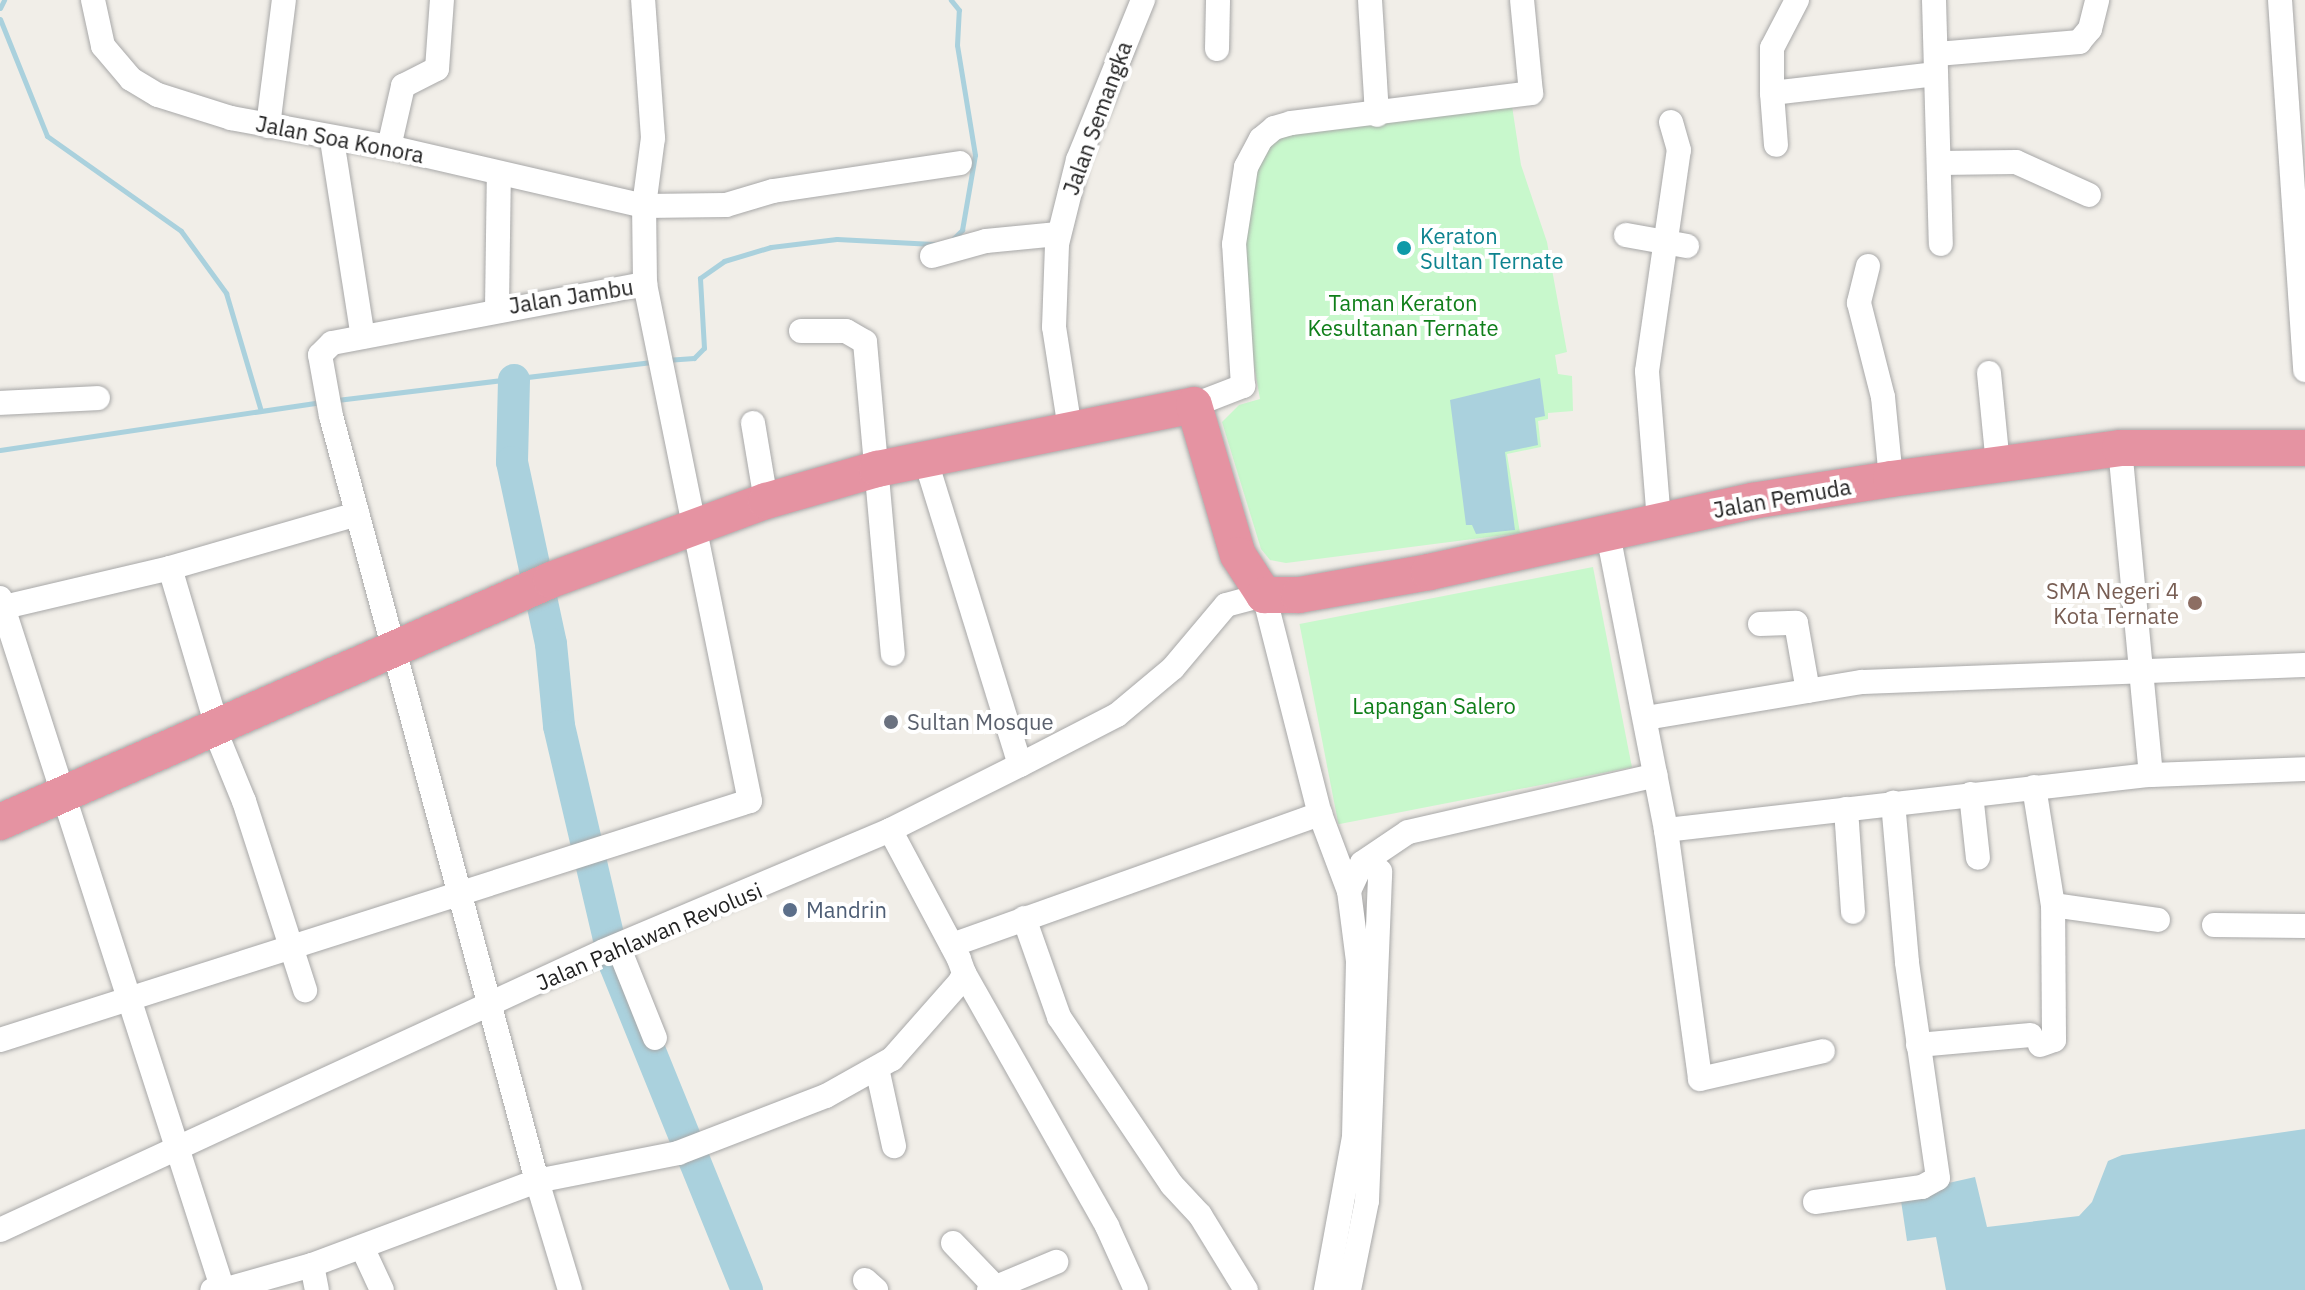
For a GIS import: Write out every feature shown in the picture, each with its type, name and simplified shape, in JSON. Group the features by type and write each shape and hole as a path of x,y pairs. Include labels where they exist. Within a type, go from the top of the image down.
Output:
{"highway":[{"path":"0,822 544,584 696,525 877,469 1194,405 1238,555 1264,595"},
{"name":"Jalan Pemuda","path":"1264,595 1299,595 1608,534 1659,521 1891,479 2120,448 2305,448"}],"street":[{"name":"Jalan Soa Konora","path":"93,0 103,46 146,90 268,126 332,140 389,147 644,206 726,205 773,191 960,163"},
{"path":"268,126 284,0"},
{"path":"389,147 403,86 437,69 442,0"},
{"path":"0,1040 124,997 750,801 645,284 644,206 653,138 643,0"},
{"name":"Jalan Semangka","path":"1070,429 1054,327 1052,273 1058,234 1097,105 1143,0"},
{"path":"1217,49 1218,0"},
{"path":"1370,0 1377,115"},
{"path":"1194,405 1243,386 1234,244 1240,193 1252,153 1274,128 1531,93 1522,0"},
{"path":"1776,145 1772,48 1797,0"},
{"path":"1934,0 1941,244"},
{"path":"1772,93 2079,42 2090,29 2097,0"},
{"path":"2280,0 2305,370"},
{"path":"1659,521 1647,371 1662,243 1679,150 1671,122"},
{"path":"332,140 363,337"},
{"path":"1940,163 2016,162 2089,195"},
{"path":"497,308 499,173"},
{"path":"932,256 986,241 1058,234"},
{"path":"1626,235 1687,246"},
{"path":"1868,266 1859,303 1883,397 1891,479"},
{"name":"Jalan Jambu","path":"357,514 331,416 320,355 332,343 497,308 645,284"},
{"path":"801,331 846,331 865,342 893,654"},
{"path":"1989,373 1998,464"},
{"path":"0,403 98,398"},
{"path":"753,423 766,501"},
{"path":"2120,448 2151,775"},
{"path":"925,458 1020,765"},
{"path":"570,1290 537,1181 487,1008 357,514 170,568 1,604 219,1289 312,1265 537,1181 678,1153 826,1096 877,1068 930,1022 964,973"},
{"path":"1608,534 1666,830 1700,1079 1823,1051"},
{"path":"1238,555 1226,605 1264,595 1320,814 1360,864 1367,1201 1349,1290"},
{"path":"170,568 216,727 305,990"},
{"name":"Jalan Pahlawan Revolusi","path":"0,1230 175,1147 612,949 890,830 1020,765 1117,715 1139,698 1226,605"},
{"path":"1760,624 1796,623 1808,691"},
{"path":"1646,718 1851,684 2305,665"},
{"path":"1666,830 2151,775 2305,769"},
{"path":"1326,1290 1354,1137 1360,1001 1349,891 1360,864 1415,846 1657,783"},
{"path":"1918,1045 2054,1040 2053,905 2034,787"},
{"path":"1971,794 1978,858"},
{"path":"1815,1202 1922,1187 1938,1178 1918,1045 1893,803"},
{"path":"1846,809 1853,912"},
{"path":"952,945 1320,814"},
{"path":"890,830 964,973 1107,1226 1136,1290"},
{"path":"2053,905 2158,920"},
{"path":"1024,918 1059,1017 1172,1185 1200,1215 1246,1290"},
{"path":"2214,925 2305,926"},
{"path":"612,949 655,1038"},
{"path":"877,1068 894,1146"},
{"path":"953,1243 994,1288 1056,1262"},
{"path":"362,1247 382,1290"},
{"path":"312,1265 317,1290"}],"green space":[{"name":"Taman Keraton Kesultanan Ternate","path":"1512,106 1521,165 1547,242 1567,352 1555,355 1558,374 1572,376 1573,411 1548,413 1548,419 1538,421 1541,447 1507,454 1520,533 1286,563 1270,560 1261,549 1222,422 1239,405 1260,399 1249,337 1245,221 1257,164 1279,133"},
{"name":"Lapangan Salero","path":"1593,567 1632,767 1338,824 1299,624"}],"water":[{"path":"1540,378 1545,416 1535,418 1538,445 1505,452 1515,530 1476,534 1472,525 1466,525 1450,400"},
{"path":"2305,1129 2305,1290 1946,1290 1936,1237 1907,1241 1900,1194 1975,1177 1987,1227 2079,1216 2092,1202 2108,1161 2122,1155"}],"waterway":[{"path":"0,8 4,0"},
{"path":"951,0 959,10 957,45 975,155 962,230 951,241"},
{"path":"0,19 47,136 181,231 226,293 260,408"},
{"path":"666,360 694,358 704,348 700,278 724,261 771,247 837,239 933,244"},
{"path":"337,400 652,362"},
{"path":"514,380 512,462 551,644 559,726 615,965 747,1290"},
{"path":"0,450 323,402"}],"place":[{"name":"Keraton Sultan Ternate","path":"1404,248"},
{"name":"SMA Negeri 4 Kota Ternate","path":"2195,603"},
{"name":"Sultan Mosque","path":"891,722"},
{"name":"Mandrin","path":"790,910"}]}
